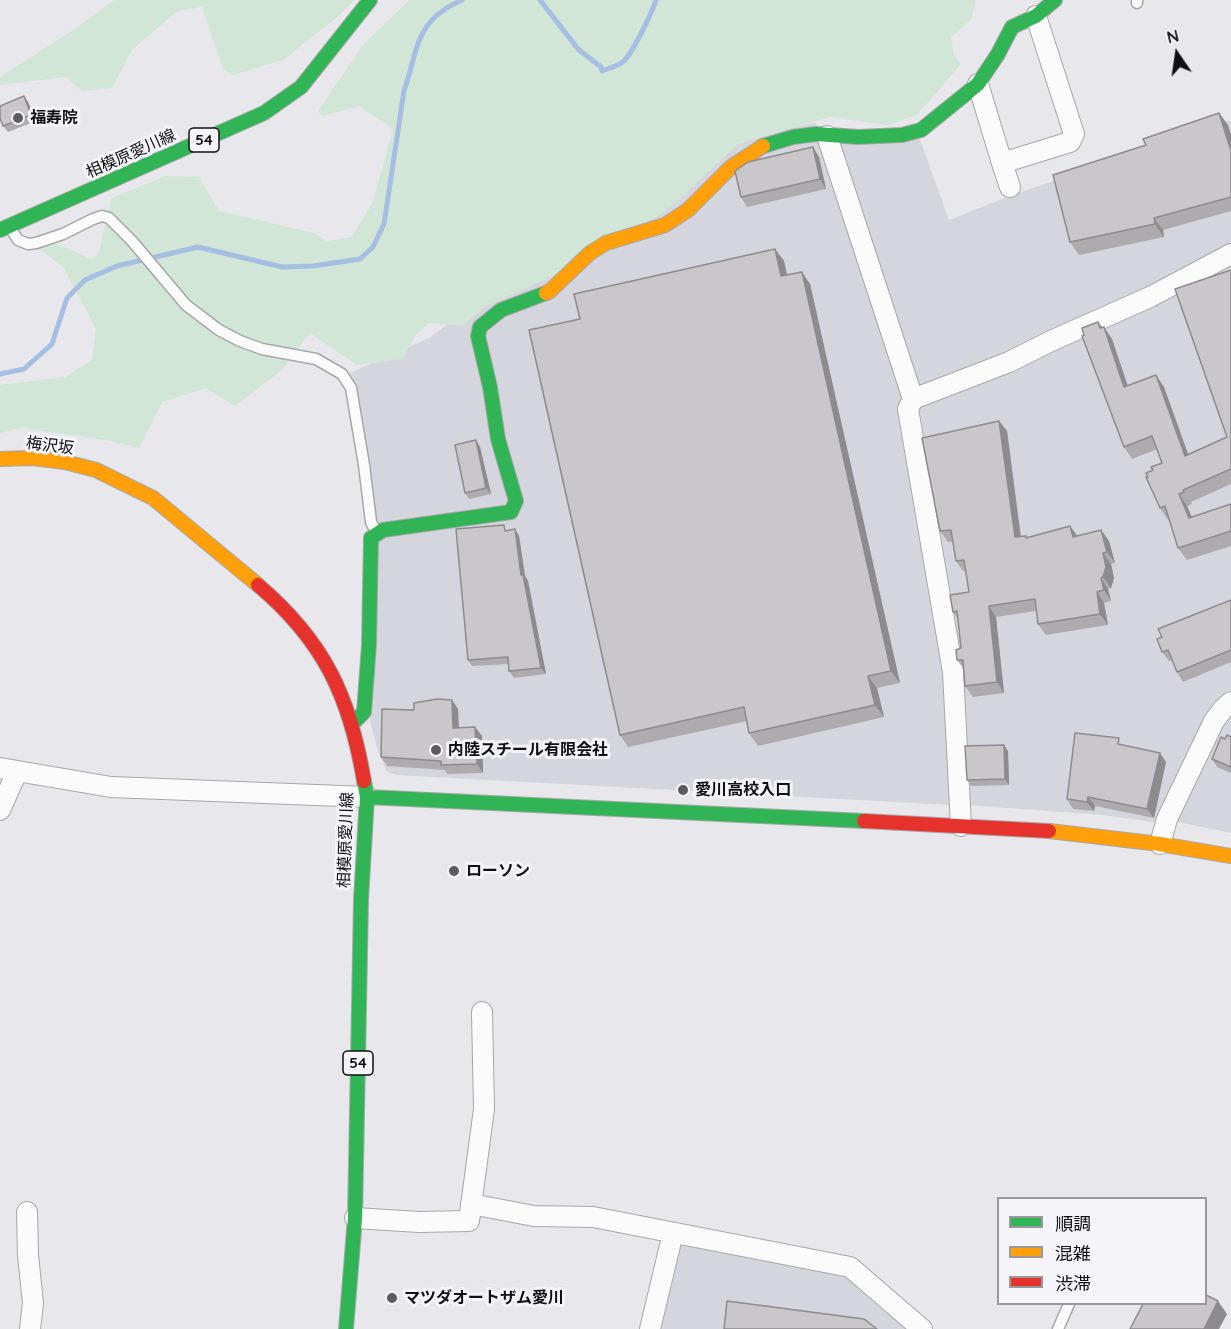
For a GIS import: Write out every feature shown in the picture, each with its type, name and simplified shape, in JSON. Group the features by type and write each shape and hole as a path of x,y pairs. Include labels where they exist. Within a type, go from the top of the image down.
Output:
{"street":[{"name":"相模原愛川線","path":"5,228 264,113 301,87 370,0"},
{"path":"352,724 364,712 369,645 371,538 383,530 511,512 516,501 498,439 490,387 478,336 480,327 501,310 550,291 590,253 606,243 665,225 688,210 731,167 762,146 793,137 816,134 858,137 902,135 921,130 978,84 998,54 1012,27 1036,16 1055,0"},
{"path":"1002,163 1070,142 1074,134 1036,16"},
{"path":"978,84 1010,186"},
{"path":"827,136 913,399"},
{"path":"961,826 953,672 908,409 913,399 1009,362 1150,297 1231,254"},
{"name":"梅沢坂","path":"0,459 54,460 96,470"},
{"name":"相模原愛川線","path":"96,470 153,498 279,603 319,650 342,695 352,724 359,750 366,797 361,900 355,1218 346,1329"},
{"path":"1160,844 1167,819 1214,721 1231,702"},
{"path":"0,810 8,770 111,787 366,797 1075,833 1231,856"},
{"path":"355,1218 419,1222 469,1221 484,1109 482,1012"},
{"path":"471,1204 534,1216 593,1218 850,1267 922,1329"},
{"path":"27,1212 28,1255 33,1303 30,1329"},
{"path":"650,1329 673,1233"}],"lane":[{"path":"5,228 18,240 28,244 50,239 102,216 109,218 132,241 186,305 219,330 262,349 316,358 342,374 351,388 371,522 377,534"},
{"path":"1058,1329 1069,1305"}],"shaded area":[{"path":"1231,120 1231,249 1008,356 921,386 912,383 835,145 919,137 949,220 1007,197"},
{"path":"816,123 901,378 901,404 945,658 951,805 396,775 387,772 377,748 370,721 376,543 356,399 348,374 429,338 485,296 734,137"},
{"path":"1231,263 1231,695 1160,823 1103,815 967,805 917,413 921,404"},
{"path":"1231,710 1231,833 1173,821 1224,715"},
{"path":"686,1240 848,1271 915,1329 656,1329 678,1245"}],"green space":[{"path":"114,0 355,0 283,60 232,75 223,69 202,7 177,11 132,50 112,88 82,91 66,77 0,85 0,77 75,29"},
{"path":"409,0 976,0 971,20 951,37 954,56 961,64 917,115 888,125 830,117 738,144 681,198 658,216 545,280 486,306 463,326 429,323 415,336 403,359 357,365 310,333 282,370 235,406 206,388 162,402 139,448 105,440 22,428 0,433 0,385 65,377 92,360 96,329 64,268 40,249 45,239 91,259 98,255 112,198 166,176 199,177 219,211 314,233 327,241 352,237 373,202 393,129 359,106 322,116 318,111 364,44"}],"building":[{"path":"24,96 31,115 3,126 0,106"},
{"path":"1219,113 1231,151 1231,197 1154,218 1155,224 1070,242 1053,175 1146,145 1143,139"},
{"path":"813,147 820,179 741,197 735,171 748,162"},
{"path":"775,249 781,276 802,272 891,671 868,676 875,705 749,733 744,707 620,735 529,330 580,319 574,294"},
{"path":"1231,270 1231,469 1183,490 1184,492 1179,494 1189,518 1231,504 1231,531 1178,548 1165,506 1160,508 1146,477 1148,477 1146,473 1153,470 1151,467 1162,463 1152,436 1124,447 1082,336 1084,335 1082,328 1098,322 1100,328 1104,327 1124,387 1156,375 1185,456 1227,437 1175,289"},
{"path":"999,421 1015,537 1026,536 1026,538 1070,526 1073,537 1101,530 1107,552 1103,553 1106,567 1101,578 1104,590 1097,592 1100,614 1038,624 1035,599 989,606 997,682 965,686 963,660 957,660 956,650 961,648 957,611 953,612 950,595 969,592 964,560 956,561 951,530 940,531 922,438"},
{"path":"476,440 486,488 465,493 455,445"},
{"path":"504,525 505,531 515,529 521,575 523,575 541,668 509,671 508,657 468,660 456,529"},
{"path":"1231,600 1231,650 1177,672 1168,650 1162,652 1157,639 1162,637 1158,629"},
{"path":"437,699 452,700 453,728 475,727 477,764 441,765 441,761 381,757 382,709 414,710 414,703"},
{"path":"1075,733 1119,738 1118,744 1160,753 1147,809 1088,797 1087,802 1067,799"},
{"path":"1227,735 1231,737 1231,767 1212,759 1221,737 1225,739"},
{"path":"1004,745 1005,779 967,780 965,746"},
{"path":"1207,1296 1218,1301 1204,1329 1130,1329 1142,1305 1207,1305"},
{"path":"727,1301 864,1319 877,1329 724,1329"}],"waterway":[{"path":"0,374 24,369 52,344 67,298 85,280 117,266 198,247 282,267 313,266 360,259 373,247 384,224 404,91 416,49 421,37 435,17 462,0"},
{"path":"540,0 578,49 601,67 602,71 619,64 628,56 656,0"}],"traffic: fast":[{"path":"0,230 264,113 301,87 370,0"},
{"path":"763,146 793,137 816,134 858,137 902,135 921,130 978,84 998,54 1012,27 1036,16 1055,0"},
{"path":"352,724 364,712 369,645 371,538 383,530 511,512 516,501 498,439 490,387 478,336 480,327 501,310 546,293"},
{"path":"346,1329 355,1218 361,900 367,797 364,781"},
{"path":"367,797 864,821"}],"traffic: slow":[{"path":"546,293 590,253 606,243 665,225 688,210 731,167 763,146"},
{"path":"0,459 33,458 65,462 96,470 153,498 258,585"},
{"path":"1049,831 1160,844 1231,856"}],"traffic: jam":[{"path":"258,585 300,627 317,649 330,672 351,723 364,781"},
{"path":"864,821 1049,831"}],"place":[{"name":"福寿院","path":"18,118"},
{"name":"内陸スチール有限会社","path":"436,750"},
{"name":"愛川高校入口","path":"683,790"},
{"name":"ローソン","path":"454,871"},
{"name":"マツダオートザム愛川","path":"392,1298"}]}
